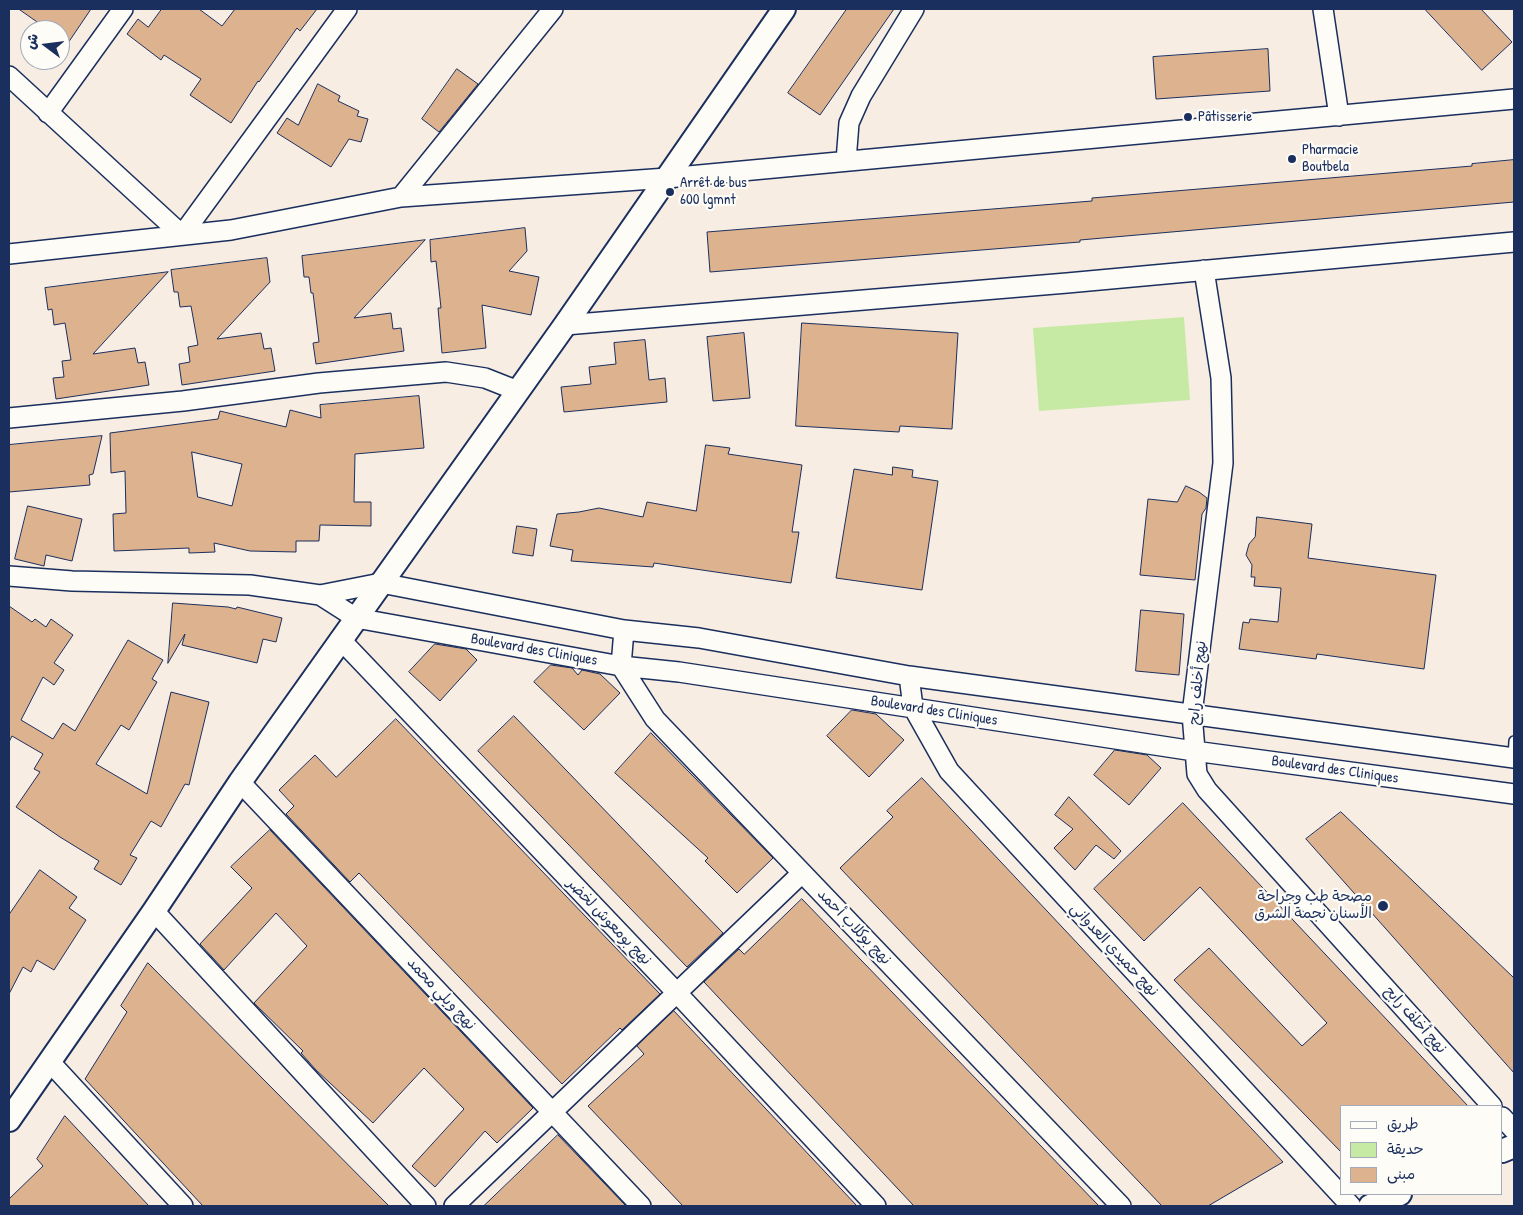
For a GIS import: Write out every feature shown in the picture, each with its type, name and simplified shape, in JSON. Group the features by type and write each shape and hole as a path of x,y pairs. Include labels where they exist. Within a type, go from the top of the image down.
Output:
{"street":[{"path":"48,113 123,9"},
{"path":"182,235 347,9"},
{"path":"401,196 553,9"},
{"path":"9,1120 154,911 240,782 565,325 784,9"},
{"path":"846,161 849,123 861,96 914,9"},
{"path":"1323,9 1339,116"},
{"path":"9,76 182,235"},
{"path":"9,254 232,230 401,196 667,178 1514,99"},
{"path":"565,325 1514,242"},
{"name":"نهج أخلف رابح","path":"1204,270 1221,378 1223,463 1192,714 1197,774 1207,790 1491,1105"},
{"path":"9,418 183,401 318,383 446,372 485,378 518,391"},
{"path":"9,576 72,581 250,585 320,594 381,583"},
{"name":"Boulevard des Cliniques","path":"381,583 624,630 699,638 909,676 1192,714 1514,752"},
{"path":"320,594 356,618"},
{"name":"Boulevard des Cliniques","path":"356,618 621,666 679,672 1194,751 1514,794"},
{"path":"621,666 624,630"},
{"name":"نهج بومعوش لخضر","path":"340,640 677,993 876,1206"},
{"name":"نهج بوكلاب أحمد","path":"621,666 655,719 1121,1206"},
{"name":"نهج حميدي العدواني","path":"909,676 913,707 949,771 1340,1194"},
{"name":"نهج ويلي محمد","path":"240,782 641,1206"},
{"path":"454,1206 802,873"},
{"path":"154,911 426,1206"},
{"path":"49,1061 183,1206"},
{"path":"1503,1118 1514,1130"},
{"name":"نهج حميدي العدواني","path":"1341,1195 1351,1206"},
{"path":"1370,1206 1398,1195"}],"green space":[{"path":"1184,317 1190,400 1039,411 1033,328"}],"building":[{"path":"19,9 91,9 70,40 70,20 35,20"},
{"path":"162,9 199,9 222,26 235,9 317,9 300,31 297,28 258,81 231,123 190,95 201,79 164,55 161,60 127,34 138,19 148,27"},
{"path":"847,9 894,9 820,115 788,93"},
{"path":"1425,9 1481,9 1512,42 1482,70"},
{"path":"1268,49 1270,91 1156,99 1153,57"},
{"path":"457,69 478,84 439,132 422,119"},
{"path":"318,84 340,96 338,101 359,111 357,116 368,119 361,142 349,139 331,167 277,133 287,118 298,125"},
{"path":"1514,160 1514,202 1080,240 1080,242 710,272 707,232 1092,201 1092,198 1472,166 1472,164"},
{"path":"525,228 527,251 509,271 539,277 531,315 482,305 486,348 442,353 438,308 441,308 436,261 431,262 430,240"},
{"path":"425,240 354,318 391,313 393,329 401,328 404,351 316,364 313,343 319,342 313,293 311,293 309,277 304,277 302,256"},
{"path":"267,258 270,282 217,339 261,333 264,349 271,348 275,371 182,385 179,364 190,362 188,347 198,345 191,306 180,307 178,292 174,292 171,270"},
{"path":"168,272 93,354 135,348 138,363 145,362 149,385 56,399 53,378 64,377 62,361 71,360 65,323 54,325 52,309 48,310 45,288"},
{"path":"802,323 958,333 952,429 900,426 899,432 796,426"},
{"path":"744,333 750,398 713,401 707,337"},
{"path":"645,340 649,380 665,378 667,402 564,412 561,387 591,384 589,367 616,364 614,343"},
{"path":"419,396 424,448 355,454 354,502 371,502 371,526 320,525 319,541 296,541 296,552 250,551 214,543 215,552 189,553 189,548 114,551 113,514 126,513 125,471 111,473 110,433 218,419 220,411 286,427 290,410 321,418 320,405","holes":["192,452 242,464 232,506 198,497"]},
{"path":"102,436 93,474 89,475 90,485 9,492 9,445"},
{"path":"706,445 730,448 728,454 802,465 792,532 799,532 791,583 654,563 653,567 571,561 573,550 550,546 557,514 599,508 643,517 647,502 696,511"},
{"path":"893,467 913,470 912,477 938,481 922,590 836,578 854,469 892,475"},
{"path":"1186,486 1207,498 1206,508 1202,514 1195,580 1140,575 1148,499 1177,502"},
{"path":"28,506 82,519 72,561 46,555 44,566 15,559"},
{"path":"1257,517 1312,524 1308,558 1436,575 1424,669 1317,654 1316,659 1239,649 1243,622 1249,623 1250,619 1278,622 1281,588 1254,586 1255,577 1251,577 1252,565 1246,555 1249,544 1255,537"},
{"path":"517,526 537,529 533,556 513,553"},
{"path":"173,603 236,609 237,607 282,618 276,642 263,639 257,663 182,645 185,634 168,663"},
{"path":"9,606 32,622 35,619 46,627 51,619 73,635 54,663 64,670 54,685 43,677 21,720 53,739 63,723 75,731 128,640 163,660 152,679 157,682 129,730 121,725 96,764 147,794 171,692 209,702 189,785 185,784 161,827 151,821 130,855 137,858 121,885 94,869 99,861 16,807 40,772 34,769 43,754 12,736 9,742"},
{"path":"1141,610 1184,614 1179,675 1136,671"},
{"path":"435,644 466,649 477,660 440,701 409,672"},
{"path":"551,665 572,668 578,675 582,670 600,674 620,693 584,730 534,682"},
{"path":"852,710 876,714 904,740 869,777 827,736"},
{"path":"514,716 723,933 687,967 478,751"},
{"path":"396,719 660,994 622,1030 620,1028 562,1084 359,873 350,882 286,814 294,806 279,790 315,755 336,777"},
{"path":"651,733 773,858 737,893 705,861 708,858 615,773"},
{"path":"1115,750 1147,755 1161,768 1129,805 1094,775"},
{"path":"922,778 1283,1162 1208,1206 1162,1206 840,868 893,817 887,811"},
{"path":"1069,797 1121,851 1114,859 1096,845 1075,870 1054,848 1073,829 1055,815"},
{"path":"1183,803 1467,1105 1340,1105 1340,1151 1174,980 1209,948 1302,1046 1327,1023 1200,887 1144,941 1094,889"},
{"path":"1341,812 1514,978 1514,1073 1306,839"},
{"path":"270,830 533,1108 497,1143 485,1131 435,1187 412,1166 464,1109 424,1068 373,1123 316,1070 301,1053 303,1051 254,1003 307,946 276,913 224,970 200,944 252,888 231,867"},
{"path":"40,870 77,897 69,908 86,920 54,970 37,960 31,972 23,967 9,994 9,915"},
{"path":"802,899 1099,1206 914,1206 704,982 739,949 744,954"},
{"path":"148,963 389,1206 203,1206 85,1079 127,1012 121,1006"},
{"path":"674,1011 857,1206 683,1206 588,1106 644,1054 637,1046"},
{"path":"65,1116 149,1206 9,1206 9,1199 43,1166 37,1159"},
{"path":"558,1135 626,1206 484,1206"}],"place":[{"name":"Pâtisserie","path":"1188,117"},
{"name":"Pharmacie Boutbela","path":"1292,159"},
{"name":"Arrêt de bus 600 lgmnt","path":"670,192"},
{"name":"مصحة طب وجراحة الأسنان نجمة الشرق","path":"1383,906"}]}
